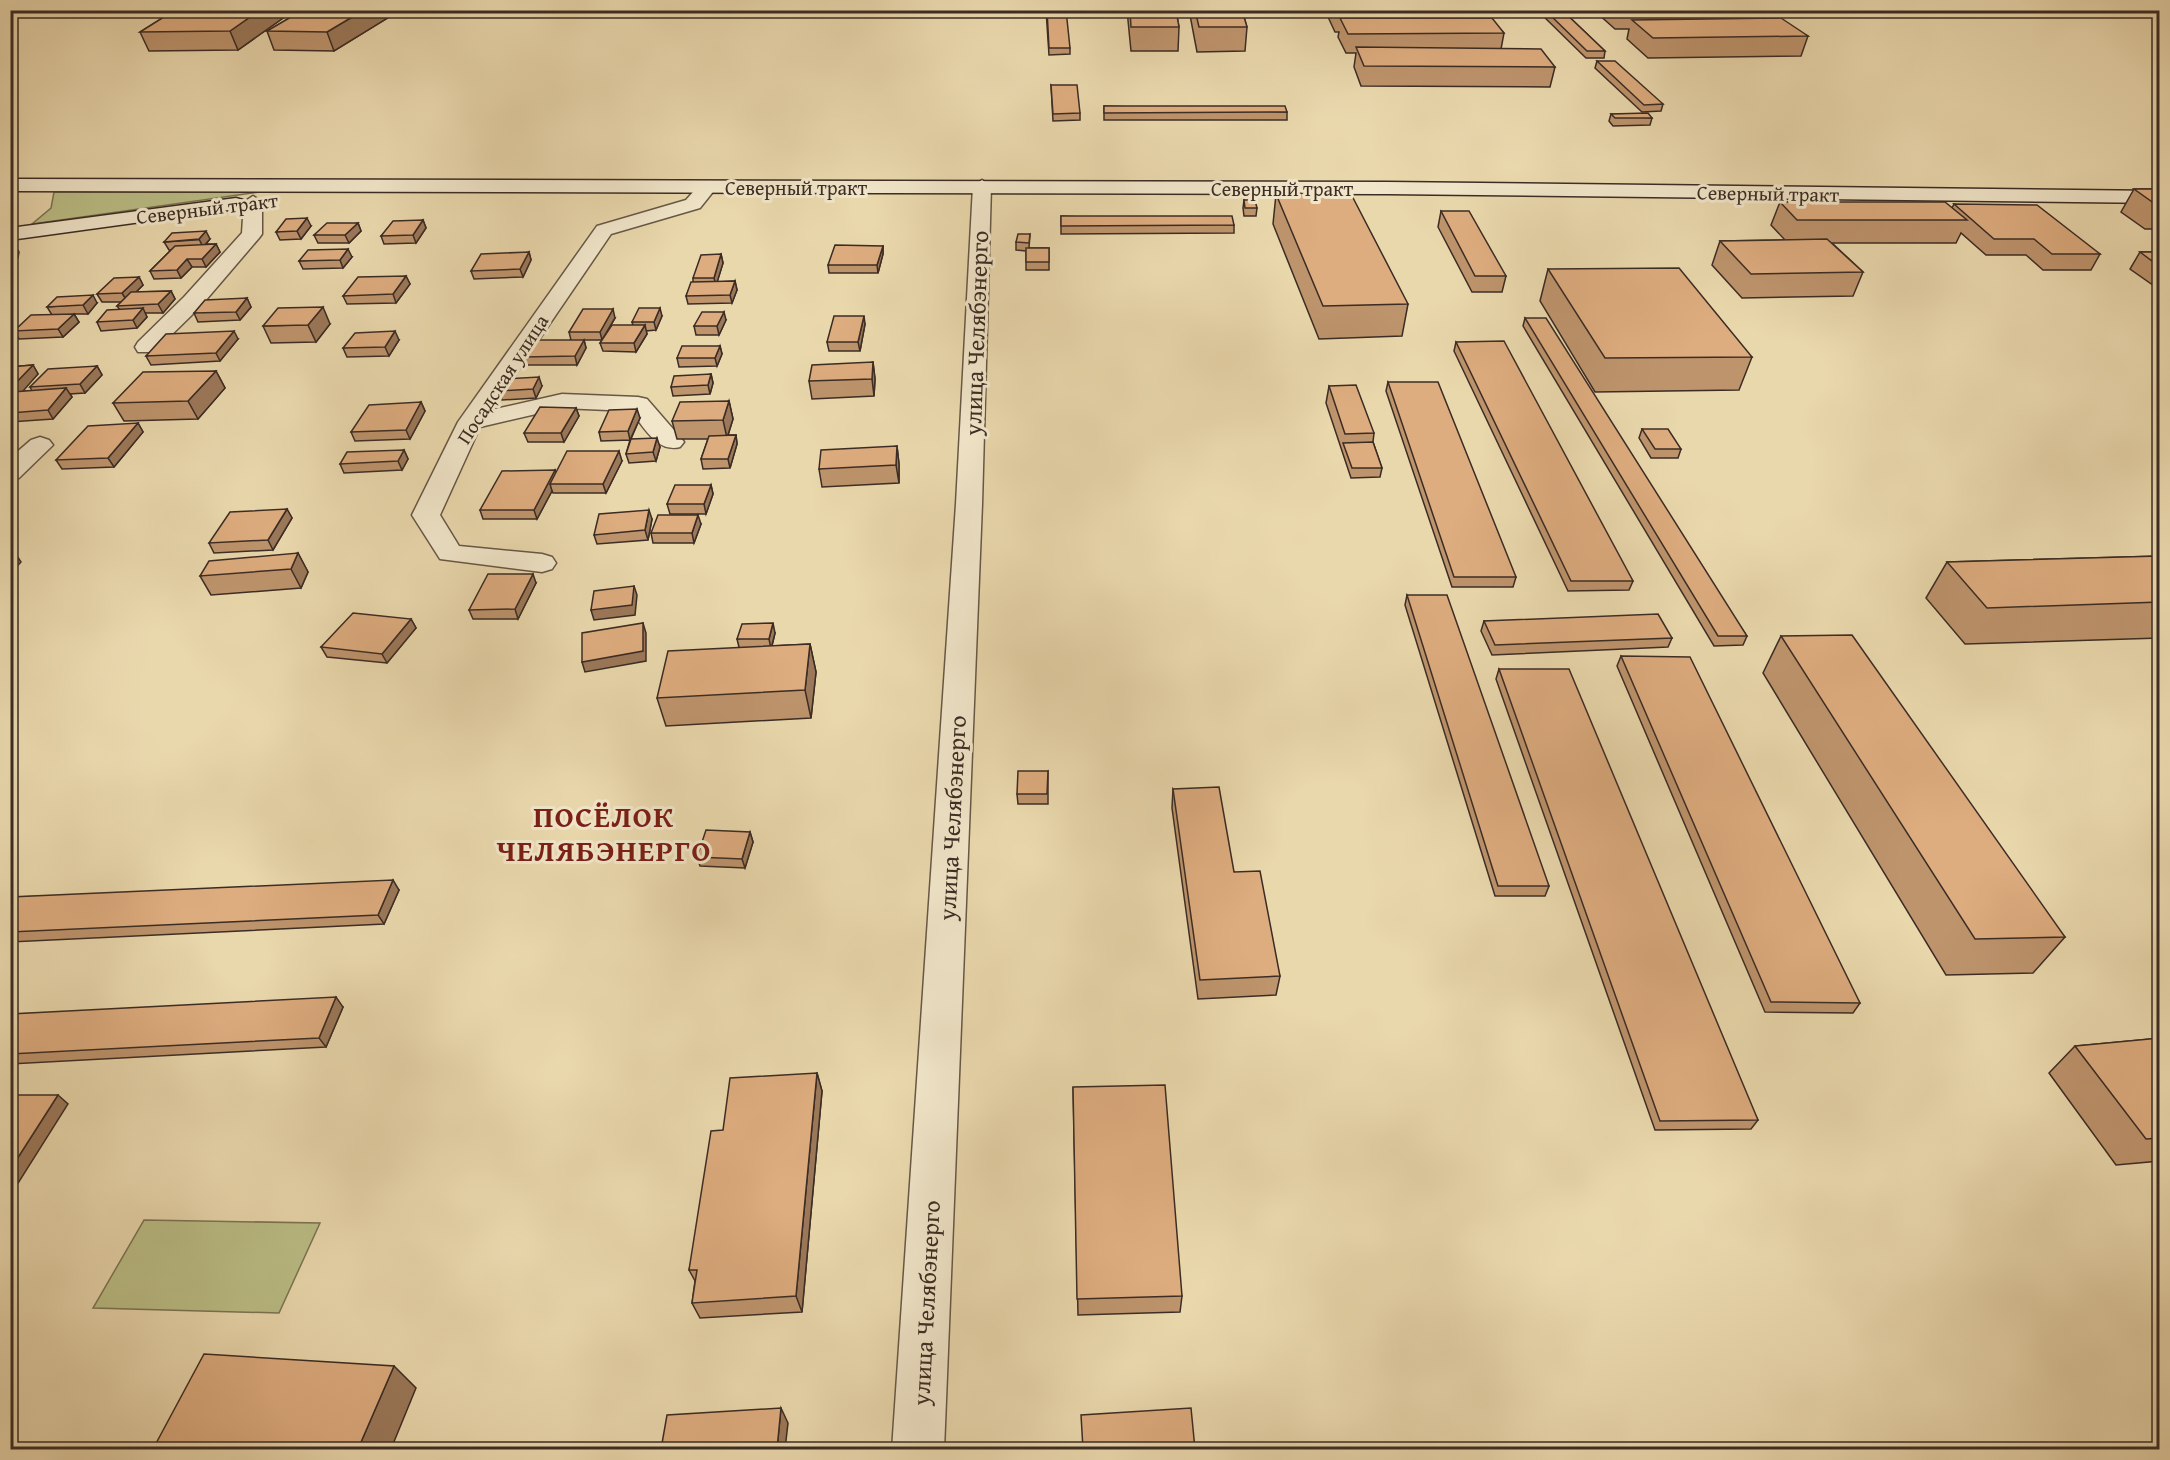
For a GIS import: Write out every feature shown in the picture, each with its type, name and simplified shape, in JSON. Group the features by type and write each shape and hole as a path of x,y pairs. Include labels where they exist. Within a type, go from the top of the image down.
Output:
{"main road":[{"name":"Северный тракт","path":"10,186 707,188 982,186 2160,196"},
{"path":"10,186 40,193 41,200 37,207 10,224"},
{"name":"улица Челябэнерго","path":"918,1449 969,504 982,186"},
{"name":"Северный тракт","path":"10,234 253,202 405,187"},
{"name":"Посадская улица","path":"542,563 450,553 426,515 470,422 604,230 693,204 707,188"},
{"path":"146,347 192,302 252,234 253,202"},
{"path":"470,422 562,401 638,404 671,442"},
{"path":"10,472 40,445"}],"green space":[{"path":"54,192 260,192 32,224 51,208"},
{"path":"144,1220 320,1223 279,1313 93,1308"}],"building":[{"path":"175,10 260,10 230,31 140,32"},
{"path":"303,10 364,10 327,32 267,31"},
{"path":"1047,10 1066,10 1070,48 1049,48"},
{"path":"1130,10 1176,10 1179,27 1131,27"},
{"path":"1195,10 1242,10 1247,27 1199,27"},
{"path":"1336,10 1486,10 1489,14 1337,14"},
{"path":"1545,10 1562,10 1605,51 1587,51"},
{"path":"1340,18 1492,18 1504,33 1348,34"},
{"path":"1781,18 1808,36 1653,38 1632,20"},
{"path":"1356,47 1541,49 1555,67 1364,66"},
{"path":"1597,61 1615,61 1663,104 1644,105"},
{"path":"1051,85 1077,85 1080,113 1053,114"},
{"path":"1104,106 1285,106 1287,112 1104,113"},
{"path":"1648,113 1652,118 1615,118 1611,114"},
{"path":"2134,189 2160,189 2160,206 2158,206"},
{"path":"1350,192 1408,304 1323,306 1276,194"},
{"path":"1244,200 1255,200 1257,208 1245,208"},
{"path":"1780,202 1945,202 1967,220 1797,220"},
{"path":"1954,204 2037,205 2100,254 2052,254 2034,239 1994,239"},
{"path":"1441,211 1469,211 1506,276 1475,276"},
{"path":"1061,216 1232,216 1234,225 1061,226"},
{"path":"307,218 297,231 276,232 286,219"},
{"path":"423,220 413,235 381,236 393,221"},
{"path":"327,223 358,223 345,235 314,235"},
{"path":"206,231 199,239 164,242 172,233"},
{"path":"1018,234 1030,234 1029,243 1016,242"},
{"path":"1827,239 1863,272 1751,274 1720,241"},
{"path":"216,244 202,259 187,259 177,270 150,271 175,246"},
{"path":"835,245 883,246 877,265 828,265"},
{"path":"1026,248 1049,248 1049,262 1026,262"},
{"path":"348,249 340,260 299,261 308,250"},
{"path":"529,252 520,269 471,271 481,254"},
{"path":"2140,252 2160,252 2160,267"},
{"path":"721,254 714,278 693,278 701,255"},
{"path":"1679,268 1752,357 1605,358 1548,269"},
{"path":"406,276 393,294 343,296 358,277"},
{"path":"139,277 122,293 97,294 114,278"},
{"path":"735,281 730,295 686,296 691,282"},
{"path":"171,291 158,304 117,306 131,292"},
{"path":"93,295 83,305 47,307 57,297"},
{"path":"247,298 236,312 194,313 205,300"},
{"path":"323,307 308,325 263,326 278,308"},
{"path":"143,308 133,320 97,322 107,310"},
{"path":"639,308 660,308 654,322 632,322"},
{"path":"583,309 613,309 600,332 569,332"},
{"path":"702,312 724,312 717,326 694,326"},
{"path":"74,314 58,329 14,331 31,315"},
{"path":"834,316 864,316 858,342 827,342"},
{"path":"1525,318 1546,318 1747,636 1718,636"},
{"path":"612,325 645,325 634,343 600,343"},
{"path":"234,331 216,353 146,356 166,334"},
{"path":"395,331 385,347 343,348 355,333"},
{"path":"533,340 584,340 575,356 523,357"},
{"path":"1504,341 1633,581 1571,581 1456,342"},
{"path":"682,346 720,346 715,358 677,358"},
{"path":"873,362 872,379 809,381 812,365"},
{"path":"33,365 10,389 10,367"},
{"path":"97,366 80,384 30,387 48,369"},
{"path":"216,371 188,401 113,403 143,372"},
{"path":"711,374 708,385 671,387 674,376"},
{"path":"539,377 533,389 499,391 505,379"},
{"path":"1388,382 1438,382 1516,577 1454,577"},
{"path":"1356,385 1374,433 1345,434 1329,386"},
{"path":"66,388 48,410 10,413 10,394 12,392"},
{"path":"729,401 723,420 672,421 680,402"},
{"path":"421,402 406,430 351,432 369,405"},
{"path":"540,407 576,408 561,433 524,433"},
{"path":"637,409 628,431 599,432 609,410"},
{"path":"138,423 108,458 56,460 88,426"},
{"path":"1642,429 1668,429 1681,449 1655,449"},
{"path":"736,435 728,459 701,459 709,436"},
{"path":"657,438 653,452 626,454 631,439"},
{"path":"1373,442 1382,468 1352,468 1343,443"},
{"path":"897,446 896,465 819,469 821,450"},
{"path":"404,450 398,461 340,464 347,452"},
{"path":"567,451 619,451 603,484 550,484"},
{"path":"555,470 534,510 480,510 502,471"},
{"path":"675,485 711,485 704,504 667,504"},
{"path":"287,509 268,540 209,543 230,512"},
{"path":"649,510 645,530 594,535 599,514"},
{"path":"658,515 698,515 692,533 651,533"},
{"path":"298,553 291,569 200,576 209,561"},
{"path":"2160,556 2160,602 1987,608 1947,562"},
{"path":"488,574 533,574 515,609 469,610"},
{"path":"634,586 632,605 591,610 594,591"},
{"path":"1407,595 1447,595 1549,886 1498,886"},
{"path":"353,613 411,619 382,654 321,647"},
{"path":"1658,614 1672,638 1495,645 1484,621"},
{"path":"643,623 643,651 582,662 582,633"},
{"path":"773,623 769,639 737,639 742,624"},
{"path":"1852,635 2065,937 1975,939 1781,636"},
{"path":"810,644 805,690 657,698 668,651"},
{"path":"1621,656 1690,657 1860,1003 1771,1002"},
{"path":"1499,669 1569,669 1758,1120 1660,1121"},
{"path":"1018,771 1048,771 1047,794 1017,794"},
{"path":"1219,787 1234,872 1260,871 1280,976 1200,980 1173,789"},
{"path":"706,830 750,832 742,859 697,857"},
{"path":"393,880 378,915 10,932 10,897"},
{"path":"336,997 319,1038 10,1054 10,1014"},
{"path":"2160,1038 2160,1138 2146,1139 2075,1046"},
{"path":"817,1073 796,1296 692,1303 697,1270 689,1270 711,1131 723,1130 730,1078"},
{"path":"1165,1085 1182,1296 1077,1299 1073,1087"},
{"path":"11,1095 58,1095 10,1170 10,1097"},
{"path":"204,1354 394,1366 358,1449 153,1449"},
{"path":"781,1408 777,1449 661,1449 667,1415"},
{"path":"1191,1408 1195,1449 1083,1449 1081,1415"}],"district":[{"name":"ПОСЁЛОК ЧЕЛЯБЭНЕРГО","path":"604,833"}]}
